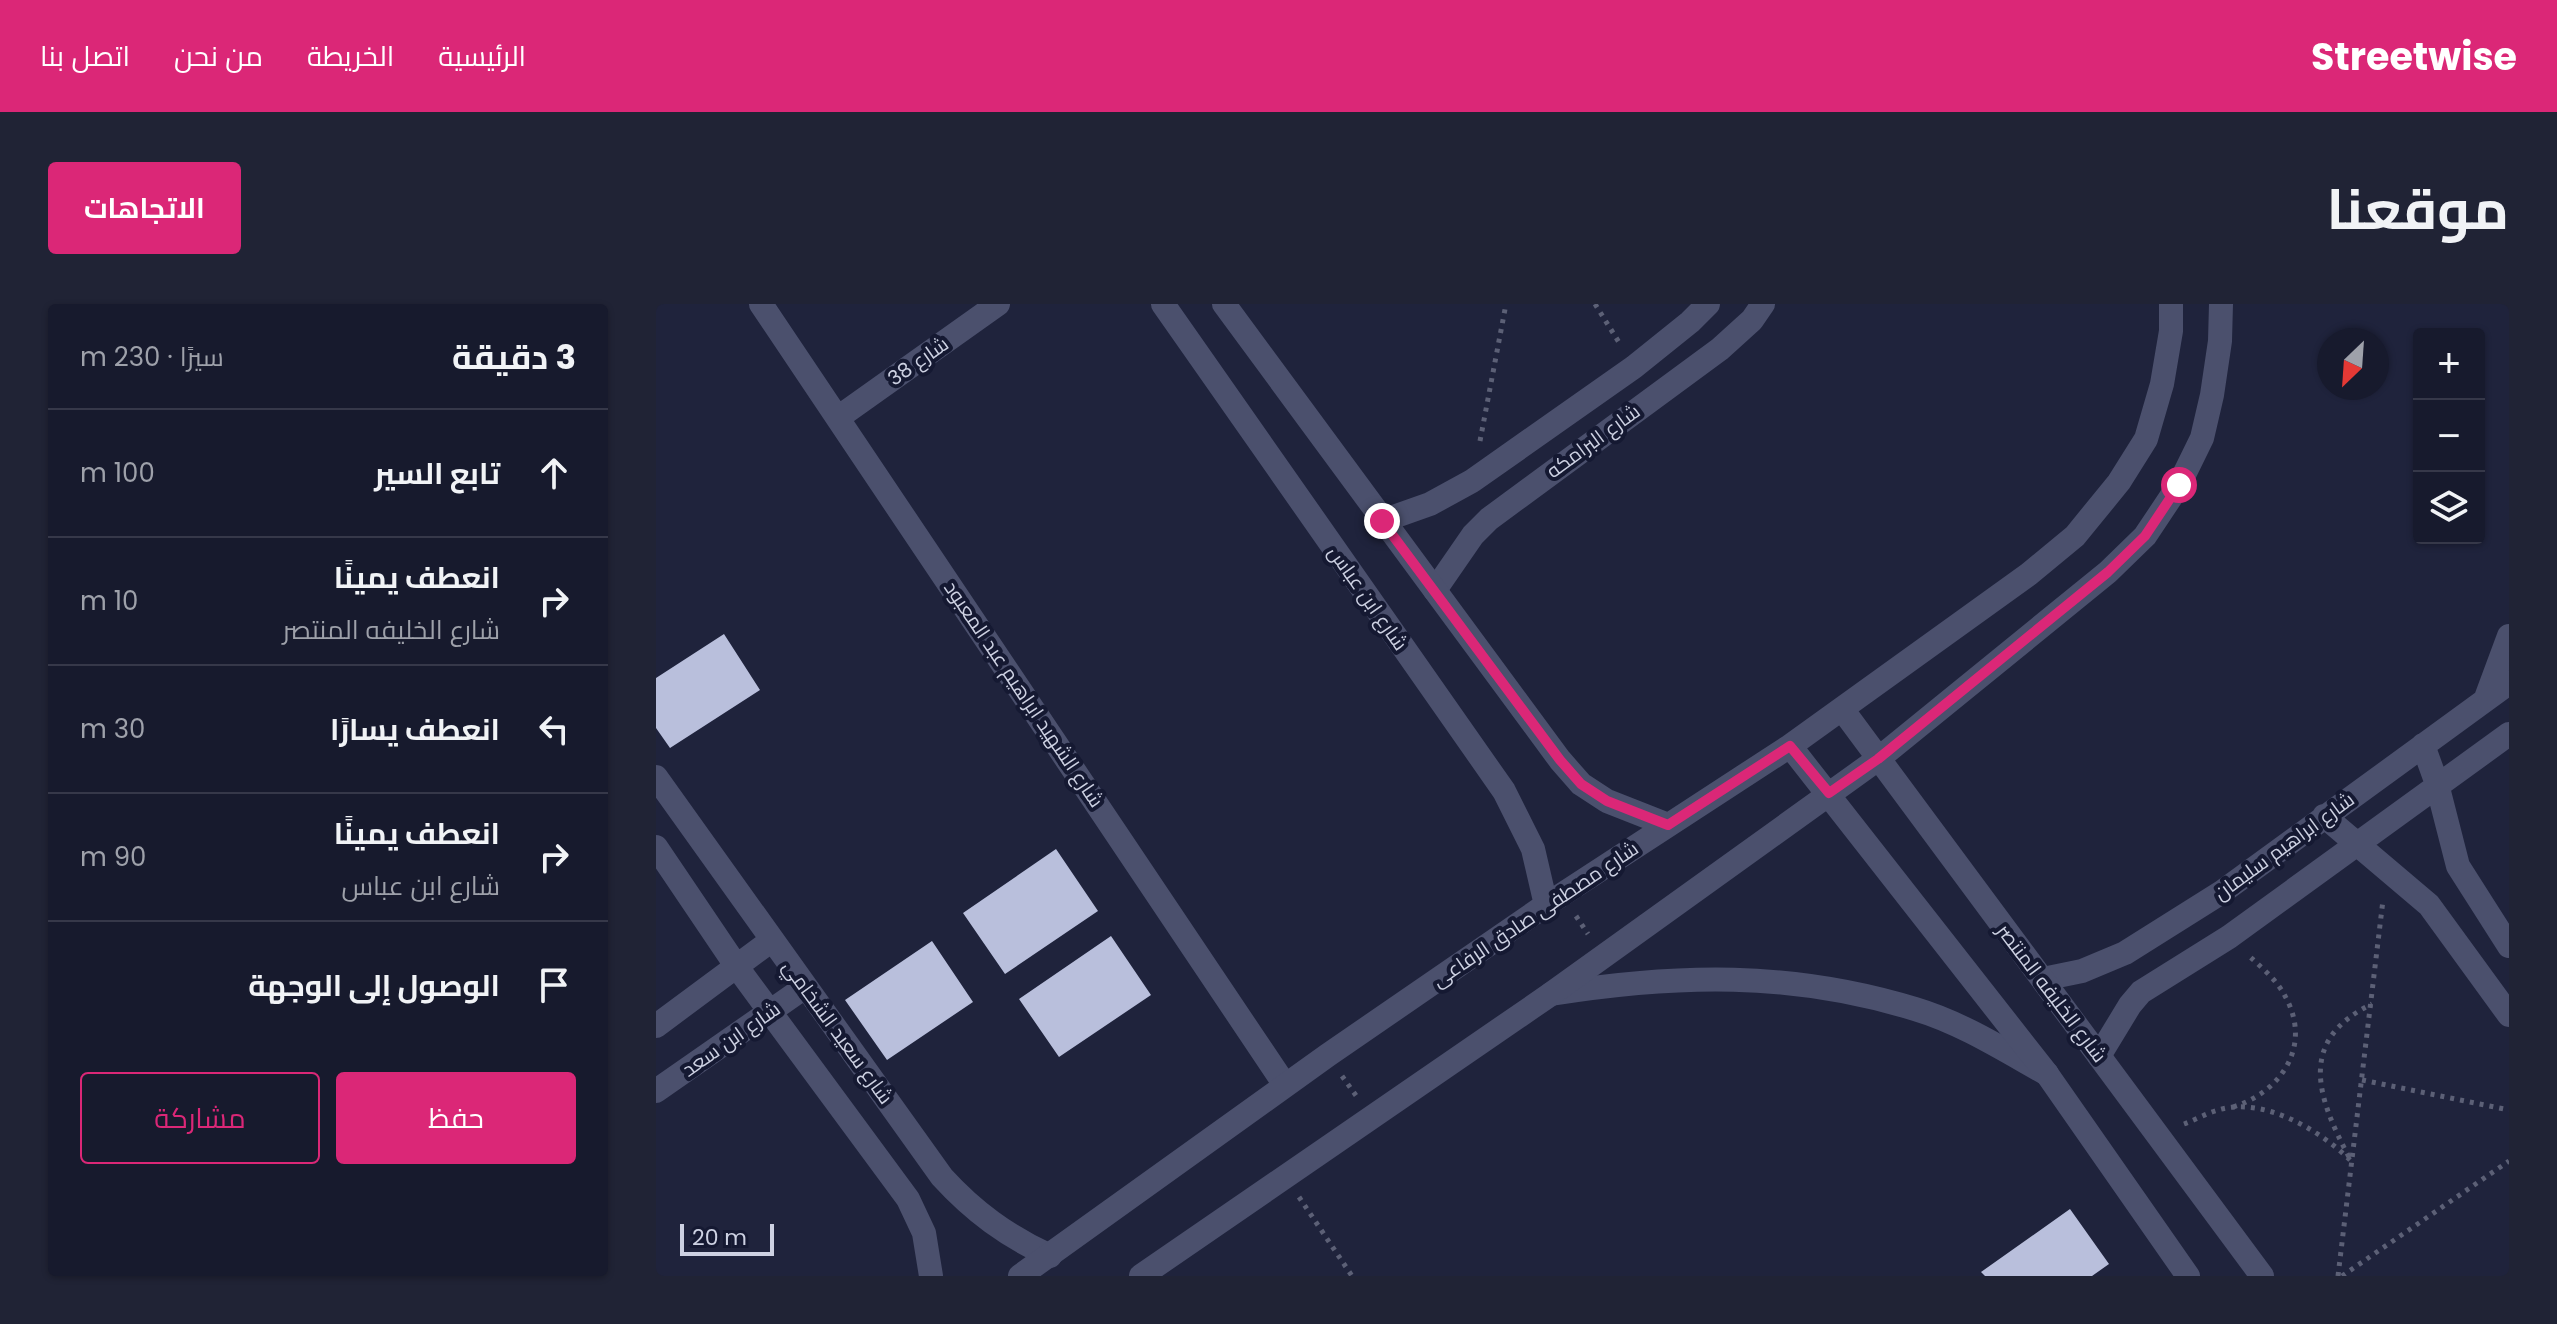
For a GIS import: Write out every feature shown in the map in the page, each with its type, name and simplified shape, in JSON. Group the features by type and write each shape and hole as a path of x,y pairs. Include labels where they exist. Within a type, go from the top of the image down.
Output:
{"street":[{"name":"شارع الشهيد ابراهيم عبد المعبود","path":"761,304 1285,1085"},
{"name":"شارع 38","path":"839,417 998,304"},
{"name":"شارع ابن عباس","path":"1163,304 1504,791 1554,900"},
{"path":"1224,304 1560,760 1581,784 1607,801 1668,825"},
{"name":"شارع البرامكه","path":"1382,521 1430,504 1472,481 1634,367 1708,304"},
{"name":"شارع البرامكه","path":"1435,590 1473,535 1489,519 1720,349 1752,320 1763,304"},
{"name":"شارع مصطفى صادق الرفاعى","path":"1020,1276 1328,1055 1554,900 1790,746 2029,574 2075,536 2119,482 2146,439 2162,384 2171,331 2171,304"},
{"path":"1141,1276 1551,994 1878,759 2108,572 2145,536 2179,485 2202,438 2220,341 2221,304"},
{"path":"2486,698 2509,636"},
{"name":"شارع ابراهيم سليمان","path":"2043,979 2082,971 2125,953 2222,892 2509,683"},
{"name":"شارع الخليفه المنتصر","path":"1842,709 2262,1276"},
{"name":"شارع ابراهيم سليمان","path":"2099,1056 2141,992 2229,937 2509,734"},
{"path":"2423,745 2437,784 2458,866 2507,943 2473,963"},
{"path":"1790,746 2047,1074 2188,1276"},
{"name":"شارع سعيد الشخامي","path":"656,777 942,1177 990,1223 1050,1256"},
{"path":"2324,816 2429,905 2509,1015"},
{"name":"شارع سعيد الشخامي","path":"656,847 737,967 908,1199 924,1233 931,1276"},
{"path":"656,1026 772,940"},
{"path":"1551,994 1624,983 1698,978 1772,981 1845,992 1930,1015 1970,1031 2047,1074"},
{"name":"شارع ابن سعد","path":"656,1091 805,987"}],"path":[{"path":"1472,481 1506,304"},
{"path":"1595,304 1634,367"},
{"path":"2340,1276 2386,866"},
{"path":"1554,900 1603,957"},
{"path":"2158,1136 2219,1109 2253,1101 2270,1090 2283,1074 2292,1055 2295,1035 2293,1015 2285,996 2229,937"},
{"path":"2352,1162 2331,1124 2322,1090 2321,1055 2332,1032 2350,1015 2372,1004"},
{"path":"1328,1055 1370,1118"},
{"path":"2362,1080 2509,1110"},
{"path":"2233,1107 2278,1114 2305,1125 2331,1141 2352,1162"},
{"path":"2340,1276 2509,1161"},
{"path":"1285,1177 1352,1276"}],"building":[{"path":"724,634 760,690 670,748 656,728 656,678"},
{"path":"1056,849 1098,911 1005,974 963,913"},
{"path":"1111,936 1151,995 1059,1057 1019,999"},
{"path":"932,941 973,1002 887,1060 845,1000"},
{"path":"2070,1209 2109,1264 2092,1276 1985,1276 1981,1272"}],"route":[{"path":"1382,521 1581,784 1607,801 1668,825 1790,746 1829,793 1878,759 2108,572 2145,536 2179,485"}]}
